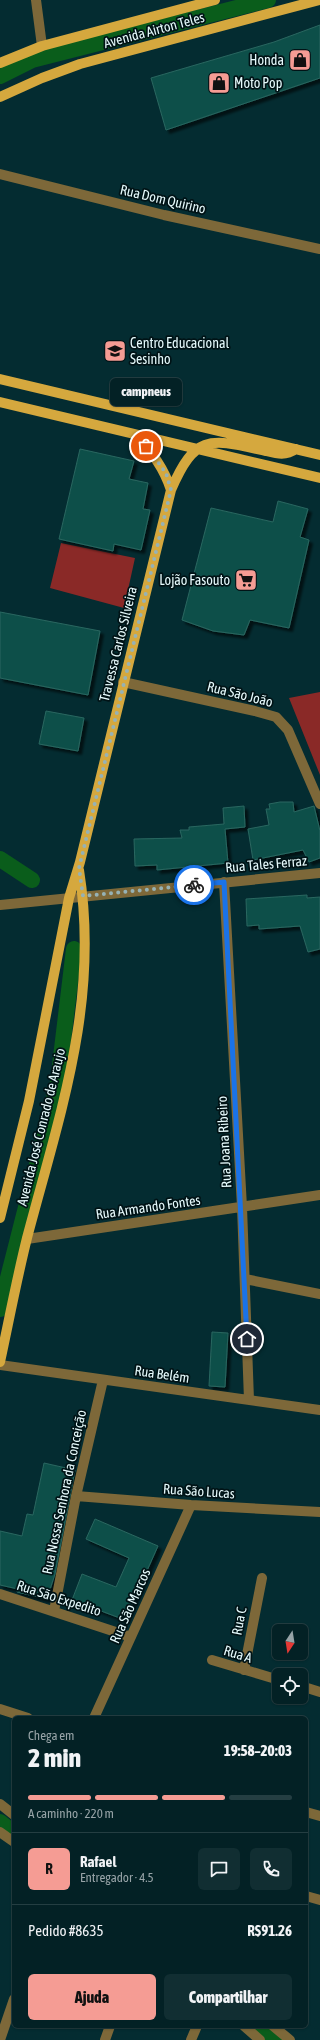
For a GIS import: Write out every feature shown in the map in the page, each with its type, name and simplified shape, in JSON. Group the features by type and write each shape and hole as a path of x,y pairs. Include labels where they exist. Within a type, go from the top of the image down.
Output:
{"main road":[{"name":"Avenida Airton Teles","path":"0,63 42,46 215,0"},
{"name":"Avenida Airton Teles","path":"0,97 42,78 80,64 319,0"},
{"path":"0,379 320,455"},
{"path":"0,402 320,478"},
{"path":"137,435 166,473 171,490"},
{"path":"196,448 212,442 224,442 275,453 289,454 296,449"},
{"name":"Travessa Carlos Silveira","path":"69,898 79,868 171,490 179,472 196,448"},
{"name":"Travessa Carlos Silveira","path":"79,868 83,896"},
{"name":"Avenida José Conrado de Araujo","path":"0,1362 27,1239 60,1120 75,1053 82,1003 85,960 83,896"},
{"name":"Avenida José Conrado de Araujo","path":"0,1218 29,1101 69,898"}],"street":[{"path":"36,0 42,46"},
{"name":"Rua Dom Quirino","path":"0,174 164,215 320,249"},
{"name":"Rua São João","path":"124,682 276,717 285,726 291,736 320,804"},
{"name":"Rua Tales Ferraz","path":"0,905 320,873"},
{"name":"Rua Joana Ribeiro","path":"224,882 242,1207 249,1400"},
{"name":"Rua Armando Fontes","path":"27,1239 320,1195"},
{"path":"245,1279 320,1294"},
{"name":"Rua Belém","path":"0,1365 320,1410"},
{"name":"Rua Nossa Senhora da Conceição","path":"54,1611 76,1496 103,1380"},
{"name":"Rua São Lucas","path":"76,1496 191,1505 320,1512"},
{"name":"Rua São Marcos","path":"95,1716 191,1505"},
{"name":"Rua C","path":"244,1670 262,1578"},
{"name":"Rua São Expedito","path":"0,1594 131,1637"},
{"name":"Rua A","path":"212,1660 272,1678"},
{"path":"308,1688 320,1692"},
{"path":"0,1708 22,1716"},
{"path":"0,1804 12,1813"},
{"path":"308,1813 320,1816"},
{"path":"0,1832 12,1841"},
{"path":"308,1897 320,1900"},
{"path":"0,2040 12,2006"},
{"path":"105,2040 109,2028"},
{"path":"191,2040 196,2028"},
{"path":"246,2028 260,2040"},
{"path":"275,2028 290,2040"}],"shaded area":[{"path":"61,543 135,558 124,608 50,588"},
{"path":"320,692 320,775 289,698"}],"building":[{"name":"Moto Pop","path":"320,25 320,78 166,130 151,78 274,42"},
{"path":"80,449 134,461 129,479 148,483 143,509 150,510 141,550 114,544 113,551 59,539"},
{"name":"Lojão Fasouto","path":"278,501 308,509 300,537 309,540 289,628 250,620 244,635 213,631 182,620 211,508 273,522"},
{"path":"0,612 100,631 88,695 0,678"},
{"path":"46,711 84,718 78,751 39,744"},
{"path":"293,802 294,812 314,806 320,831 320,858 309,862 303,850 253,860 248,829 269,825 266,809 270,809 269,804"},
{"path":"244,806 245,827 225,829 228,863 157,870 157,865 135,866 134,839 182,838 180,830 189,830 189,827 224,824 223,808"},
{"path":"307,895 307,898 320,897 320,949 308,952 300,926 259,929 259,925 247,926 246,899"},
{"path":"212,1332 228,1333 225,1387 209,1386"},
{"path":"44,1463 75,1470 55,1574 47,1599 17,1592 18,1589 0,1585 0,1531 22,1536 27,1514 33,1515"},
{"path":"95,1519 158,1546 125,1620 72,1600 82,1574 116,1587 129,1558 86,1539"}],"waterway":[{"path":"0,76 32,60 268,0"},
{"path":"0,859 32,880"},
{"path":"0,1309 58,1082 74,949"},
{"path":"0,1822 12,1831"},
{"path":"261,2028 276,2040"}],"way so far":[{"path":"146,446 166,473 171,490 79,868 83,896 194,885"}],"place":[{"name":"Honda","path":"300,60"},
{"name":"Moto Pop","path":"219,83"},
{"name":"Centro Educacional Sesinho","path":"115,351"},
{"name":"campneus","path":"146,446"},
{"name":"Lojão Fasouto","path":"246,580"}],"route":[{"path":"194,885 224,882 242,1207 247,1339"}]}
